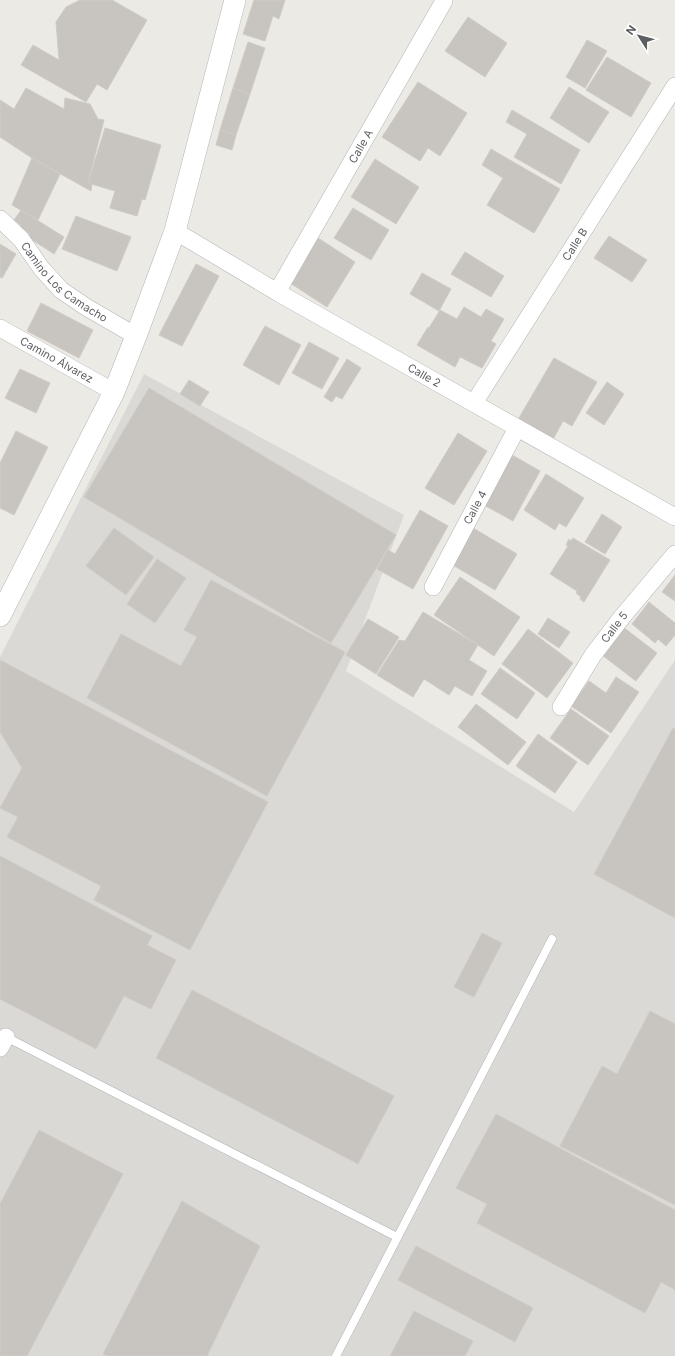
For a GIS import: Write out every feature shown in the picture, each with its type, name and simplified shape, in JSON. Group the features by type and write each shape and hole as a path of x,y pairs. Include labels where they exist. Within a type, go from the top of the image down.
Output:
{"street":[{"path":"0,616 114,392 136,336 175,232 235,0"},
{"name":"Calle A","path":"277,292 444,1"},
{"name":"Calle B","path":"474,403 675,86"},
{"name":"Camino Los Camacho","path":"0,219 21,239 40,268 60,290 136,336"},
{"name":"Calle 2","path":"175,232 277,292 675,517"},
{"name":"Camino Álvarez","path":"0,328 114,392"},
{"name":"Calle 4","path":"432,587 517,428"},
{"name":"Calle 5","path":"561,707 593,655 622,617 675,554"}],"lane":[{"path":"336,1356 552,939"},
{"path":"2,1040 397,1237"}],"shaded area":[{"path":"144,374 404,515 346,671 574,812 675,660 675,1356 0,1356 0,657"}],"building":[{"path":"80,0 112,0 147,20 107,90 97,84 86,102 21,65 33,45 59,60 56,22 66,7"},
{"path":"254,0 285,0 279,19 273,16 265,41 243,34"},
{"path":"468,17 507,43 485,77 445,51"},
{"path":"587,40 607,51 585,88 566,77"},
{"path":"248,42 265,48 250,94 233,88"},
{"path":"607,57 651,83 631,117 586,90"},
{"path":"418,82 467,113 440,156 428,148 420,161 382,137"},
{"path":"569,87 609,112 589,143 550,118"},
{"path":"26,88 64,109 65,98 90,104 98,119 104,120 88,183 92,184 91,191 32,158 0,137 0,100 14,109"},
{"path":"233,88 250,94 236,135 220,130"},
{"path":"512,110 580,150 561,184 514,157 527,134 506,122"},
{"path":"105,128 161,145 145,200 142,199 137,216 110,208 115,191 88,183"},
{"path":"220,130 236,135 232,150 216,145"},
{"path":"491,149 560,189 534,233 487,205 503,178 482,165"},
{"path":"32,158 60,174 38,220 12,205"},
{"path":"375,159 419,187 396,224 351,197"},
{"path":"353,208 389,230 371,260 334,238"},
{"path":"21,210 64,237 54,254 28,237 30,234 19,227 21,225 14,220"},
{"path":"76,216 131,237 117,271 62,249"},
{"path":"609,236 647,260 632,282 594,258"},
{"path":"318,238 355,262 327,307 290,283"},
{"path":"0,244 16,254 2,278 0,277"},
{"path":"465,252 504,276 491,297 451,274"},
{"path":"196,264 219,276 182,346 159,335"},
{"path":"422,273 451,289 439,311 410,294"},
{"path":"41,303 93,330 79,358 27,331"},
{"path":"464,307 481,317 486,309 504,319 491,341 496,344 482,368 460,357 455,367 417,345 440,310 457,319"},
{"path":"265,326 301,345 279,385 243,365"},
{"path":"309,342 339,358 322,389 292,373"},
{"path":"554,358 597,382 572,426 563,421 551,443 516,423"},
{"path":"347,359 361,368 342,399 336,396 332,402 324,397"},
{"path":"20,369 50,383 36,413 5,398"},
{"path":"189,380 209,392 200,406 180,394"},
{"path":"607,382 624,394 604,425 586,413"},
{"path":"149,388 396,535 331,643 84,497"},
{"path":"16,431 48,447 14,515 0,508 0,463"},
{"path":"458,433 487,451 454,505 425,488"},
{"path":"512,455 540,471 513,521 484,505"},
{"path":"546,474 584,498 566,527 559,523 555,530 524,510"},
{"path":"420,510 448,526 413,589 377,569 388,550 395,554"},
{"path":"602,514 622,527 605,554 585,542"},
{"path":"114,528 154,557 126,595 86,566"},
{"path":"473,528 517,554 495,590 451,564"},
{"path":"573,538 610,560 584,602 576,593 577,591 550,574 568,546 566,545 569,539 571,541"},
{"path":"157,559 186,578 155,623 127,604"},
{"path":"675,575 675,601 662,592"},
{"path":"460,577 520,617 494,656 434,615"},
{"path":"211,580 345,652 267,796 87,698 121,634 181,666 197,637 184,630"},
{"path":"649,602 675,623 675,635 666,646 658,639 655,643 632,624"},
{"path":"423,612 478,645 469,660 487,671 472,696 455,686 449,695 424,679 413,697 377,675 399,640 405,641"},
{"path":"548,618 570,632 559,648 538,634"},
{"path":"368,619 399,637 376,674 346,655"},
{"path":"623,627 657,653 636,681 602,655"},
{"path":"528,629 573,663 547,698 502,664"},
{"path":"0,660 268,802 190,950 94,900 101,886 7,837 18,817 0,808 22,768 0,732"},
{"path":"500,668 535,693 517,719 481,694"},
{"path":"616,677 639,692 611,733 571,706 589,681 606,693"},
{"path":"476,704 526,742 508,765 458,727"},
{"path":"571,709 609,736 588,765 550,738"},
{"path":"673,728 675,729 675,918 594,874"},
{"path":"538,734 577,762 555,793 516,766"},
{"path":"0,856 152,936 147,945 176,960 151,1009 124,996 96,1049 0,999"},
{"path":"482,933 502,943 474,997 454,987"},
{"path":"192,990 394,1096 358,1164 156,1058"},
{"path":"650,1011 675,1024 675,1205 560,1146 602,1066 617,1074"},
{"path":"496,1114 675,1210 675,1290 661,1282 645,1313 477,1223 487,1204 456,1188"},
{"path":"39,1130 123,1174 27,1356 0,1356 0,1204"},
{"path":"182,1201 260,1246 207,1356 107,1356 103,1354"},
{"path":"416,1246 533,1308 515,1342 398,1280"},
{"path":"414,1311 473,1341 465,1356 390,1356"}]}
